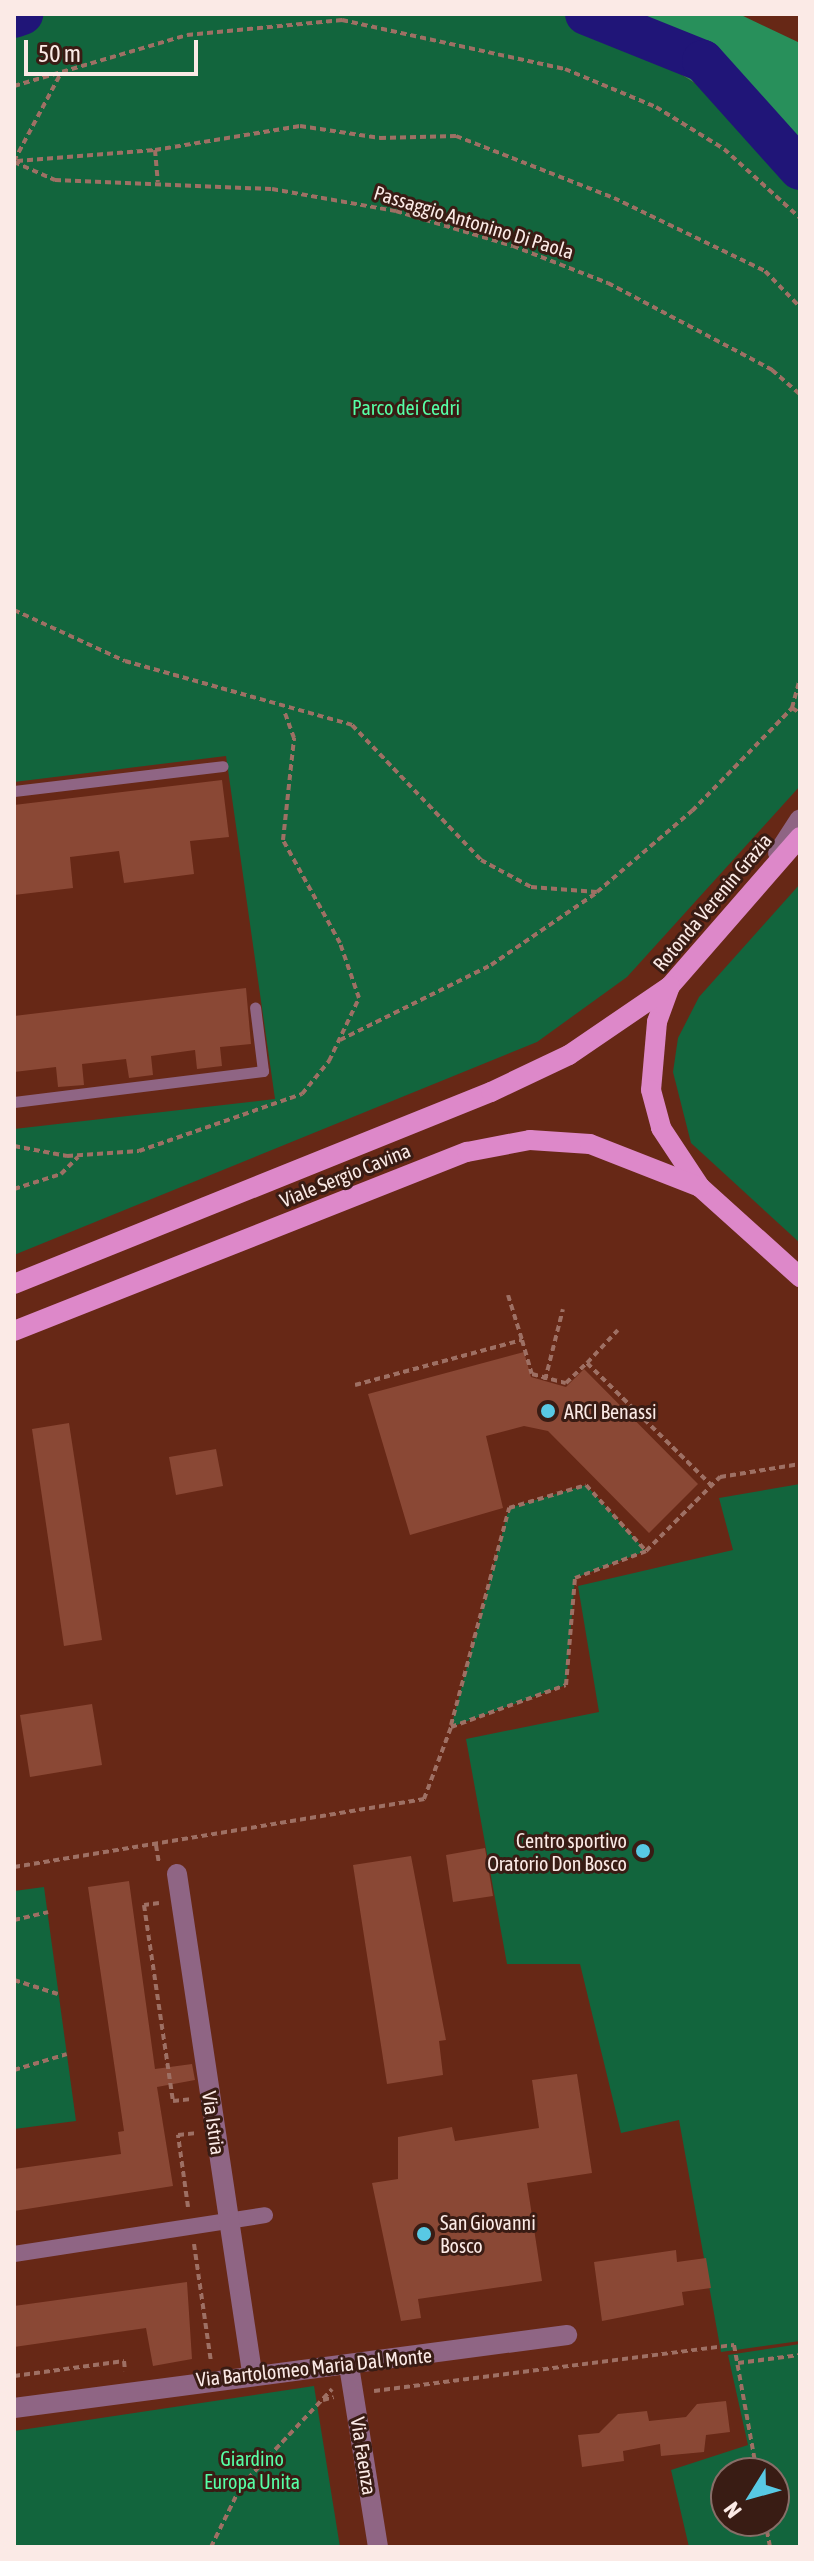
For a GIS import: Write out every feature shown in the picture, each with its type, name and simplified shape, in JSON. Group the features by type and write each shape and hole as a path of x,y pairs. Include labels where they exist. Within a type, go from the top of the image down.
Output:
{"main road":[{"name":"Rotonda Verenin Grazia","path":"799,1274 700,1187 661,1128 651,1090 657,1022 670,986 771,863 800,837"},
{"name":"Viale Sergio Cavina","path":"14,1284 491,1092 580,1049 670,986"},
{"name":"Viale Sergio Cavina","path":"14,1331 467,1152 530,1140 590,1144 700,1187"}],"street":[{"path":"771,863 800,819"},
{"name":"Via Istria","path":"177,1874 252,2372"},
{"path":"14,2254 265,2215"},
{"name":"Via Bartolomeo Maria Dal Monte","path":"14,2408 252,2372 349,2366 567,2335"},
{"name":"Via Faenza","path":"349,2366 378,2547"}],"lane":[{"path":"14,791 223,766"},
{"path":"14,1102 263,1071 255,1007"}],"path":[{"path":"14,86 60,75 187,35 342,20 565,69 656,107 724,149 800,218"},
{"path":"14,161 60,75"},
{"path":"14,161 155,150 300,126 380,138 456,136 614,198 765,271 800,307"},
{"path":"155,150 158,182"},
{"name":"Passaggio Antonino Di Paola","path":"14,161 55,180 272,189 396,211 556,259 746,355 800,394"},
{"path":"14,610 125,661 284,711 352,725 481,860 531,887 597,892"},
{"path":"340,1040 491,965 597,892 692,811 792,708 800,678"},
{"path":"792,708 800,713"},
{"path":"14,1146 79,1155 139,1151 302,1094 340,1040 359,998 340,943 283,840 294,738 284,711"},
{"path":"14,1189 61,1174 79,1155"},
{"path":"508,1295 532,1374 545,1379 566,1383 618,1330"},
{"path":"545,1379 563,1309"},
{"path":"355,1385 522,1340"},
{"path":"587,1363 711,1485"},
{"path":"451,1727 566,1685 575,1578 646,1551 711,1485 800,1464"},
{"path":"14,1867 412,1805 432,1787 509,1508 586,1485 646,1551"},
{"path":"163,1891 165,1902 144,1905 173,2101 194,2099 196,2110"},
{"path":"14,1920 48,1912"},
{"path":"14,1980 58,1994"},
{"path":"14,2070 67,2054"},
{"path":"197,2365 211,2363 178,2135 199,2132 198,2121"},
{"path":"323,2400 734,2345 754,2457"},
{"path":"738,2363 800,2355"},
{"path":"14,2376 124,2361 126,2376 140,2374"},
{"path":"211,2547 241,2486 323,2400 349,2366"}],"green space":[{"name":"Parco dei Cedri","path":"14,14 585,14 767,129 800,177 800,786 627,977 537,1042 14,1255 14,1129 275,1099 226,756 14,782"},
{"path":"586,14 739,14 800,43 800,177 767,129"},
{"path":"800,884 800,1243 691,1143 673,1072 678,1038 699,997"},
{"name":"Centro sportivo Oratorio Don Bosco","path":"800,1484 800,2341 721,2352 679,2120 621,2133 580,1964 507,1964 466,1739 599,1712 578,1586 733,1550 719,1498"},
{"path":"586,1485 646,1551 575,1578 566,1685 451,1727 509,1508"},
{"path":"44,1887 76,2121 14,2129 14,1891"},
{"path":"800,2344 800,2547 689,2547 671,2470 710,2457 710,2537 790,2537 790,2457 711,2457 748,2445 728,2355"},
{"name":"Giardino Europa Unita","path":"314,2386 340,2547 14,2547 14,2431"}],"building":[{"path":"222,780 229,837 190,841 194,874 124,883 119,851 70,857 73,888 14,895 14,805"},
{"path":"246,988 251,1044 220,1047 222,1066 197,1069 195,1050 151,1056 153,1075 129,1078 126,1059 82,1064 84,1085 58,1087 56,1067 14,1072 14,1016"},
{"path":"524,1352 531,1377 566,1387 584,1369 698,1484 649,1533 548,1431 524,1426 486,1436 503,1508 410,1535 368,1394"},
{"path":"69,1423 102,1640 64,1646 32,1429"},
{"path":"216,1449 223,1486 176,1495 169,1457"},
{"path":"92,1704 102,1765 30,1777 20,1715"},
{"path":"485,1848 493,1896 453,1902 446,1855"},
{"path":"411,1856 446,2040 439,2041 443,2075 387,2084 353,1865"},
{"path":"129,1881 155,2069 192,2064 195,2080 157,2087 173,2186 14,2211 14,2169 121,2154 118,2132 124,2131 88,1887"},
{"path":"577,2074 592,2173 527,2183 542,2281 418,2299 421,2318 401,2321 372,2183 398,2179 398,2137 452,2127 455,2141 539,2128 532,2080"},
{"path":"676,2250 677,2262 706,2258 711,2288 682,2292 684,2305 602,2321 594,2262"},
{"path":"187,2282 192,2359 153,2366 146,2328 14,2347 14,2306"},
{"path":"726,2401 730,2432 706,2435 704,2452 661,2456 660,2444 623,2451 624,2461 582,2467 578,2435 599,2433 618,2414 647,2411 649,2421 686,2417 697,2404"}],"waterway":[{"path":"14,17 22,14"},
{"path":"586,14 703,61 800,169"}],"place":[{"name":"ARCI Benassi","path":"548,1411"},
{"name":"Centro sportivo Oratorio Don Bosco","path":"643,1851"},
{"name":"San Giovanni Bosco","path":"424,2234"}]}
